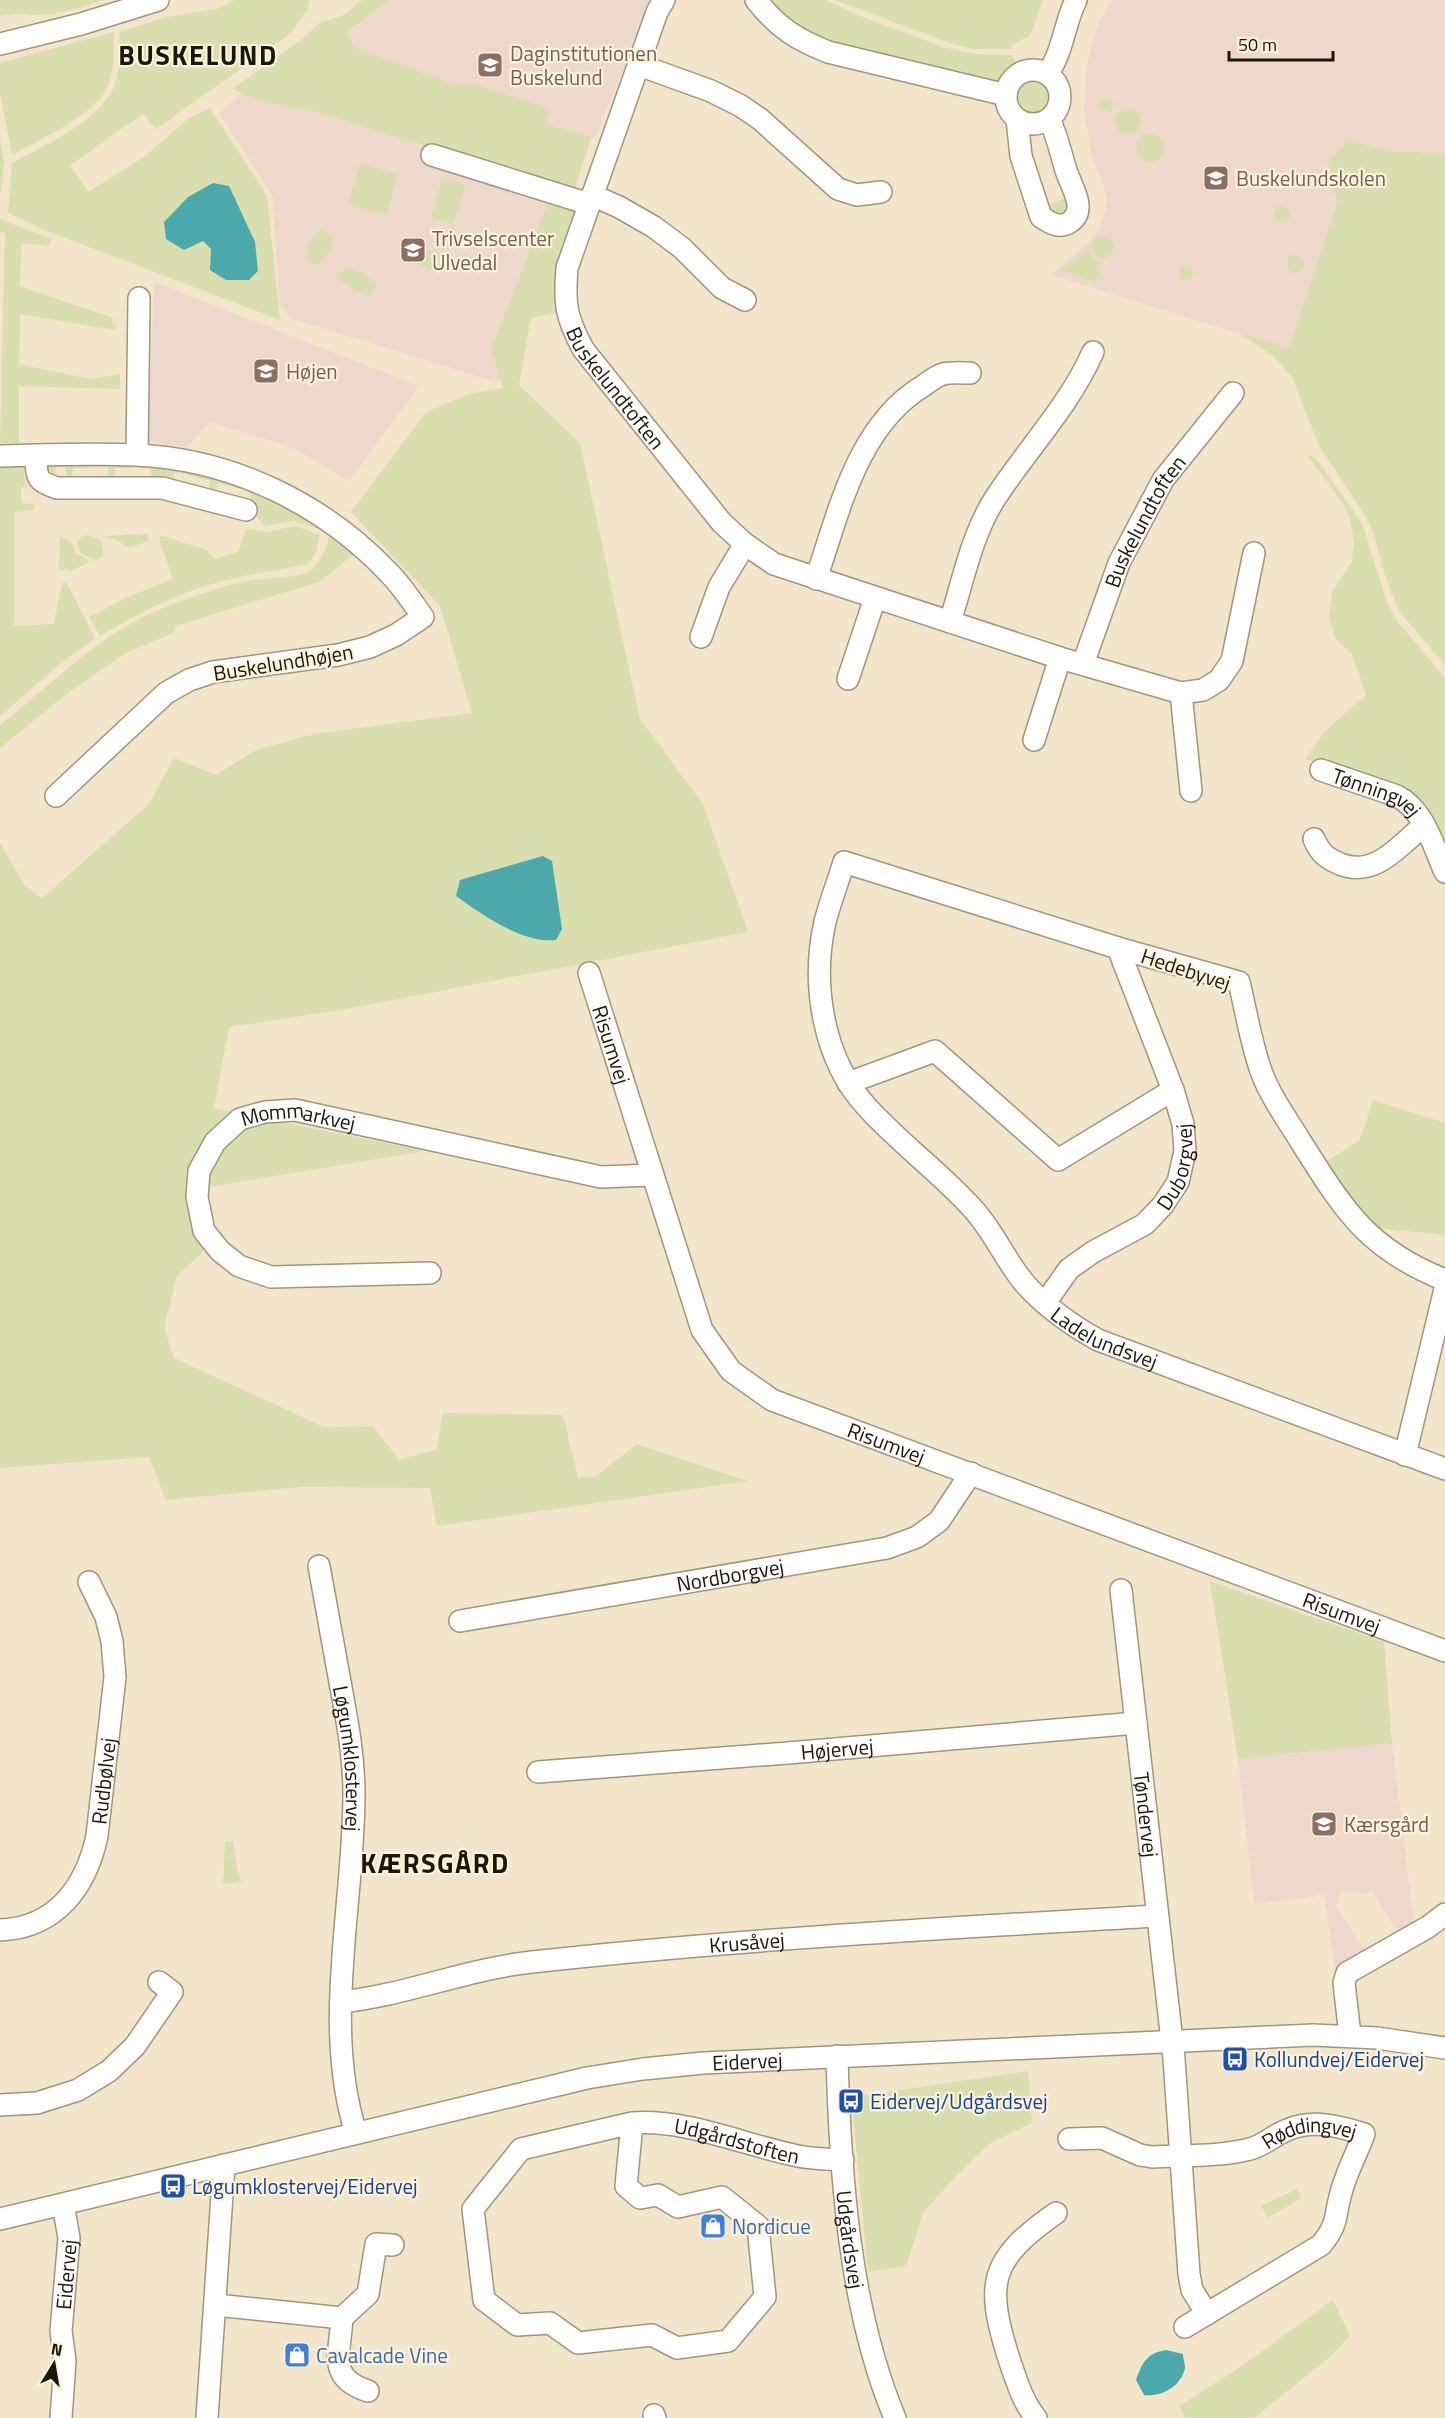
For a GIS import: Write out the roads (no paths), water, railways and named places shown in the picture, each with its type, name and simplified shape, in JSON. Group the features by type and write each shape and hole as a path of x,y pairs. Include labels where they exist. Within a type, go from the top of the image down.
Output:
{"street":[{"path":"0,44 128,4 158,0"},
{"name":"Buskelundtoften","path":"664,0 657,12 567,268 564,297 570,324 583,349 722,523 745,544 774,564 1060,658 1181,693"},
{"path":"756,0 780,28 800,41 828,52 1006,95"},
{"path":"1047,74 1057,61 1065,29 1076,0"},
{"path":"639,65 711,91 741,106 760,119 838,189 857,195 881,192"},
{"path":"1017,119 1033,124 1050,119 1056,111 1060,101 1059,91 1055,81 1047,74 1039,71 1021,73 1008,86 1007,105 1017,119 1021,156 1041,217 1054,225 1067,224 1076,217 1079,205 1065,169 1059,139 1050,119"},
{"path":"432,155 619,207 654,227 682,248 722,288 745,300"},
{"path":"137,455 139,298"},
{"path":"950,622 979,531 995,499 1062,408 1083,375 1093,352"},
{"path":"816,579 854,470 870,440 891,413 915,391 942,374 970,373"},
{"name":"Buskelundtoften","path":"1083,664 1119,563 1162,480 1233,393"},
{"name":"Buskelundhøjen","path":"0,456 137,455 182,460 222,469 257,482 290,497 331,521 363,547 391,575 423,616 396,635 370,647 338,655 213,672 189,680 166,693 56,796"},
{"path":"36,456 37,478 42,484 57,488 162,488 246,510"},
{"path":"701,637 719,587 745,544"},
{"path":"1191,791 1181,693 1203,690 1219,680 1232,661 1254,553"},
{"path":"848,679 875,598"},
{"path":"1034,740 1060,658"},
{"name":"Tønningvej","path":"1321,770 1408,801 1424,825 1445,872"},
{"name":"Tønningvej","path":"1314,839 1326,858 1349,867 1362,869 1376,864 1424,825"},
{"name":"Hedebyvej","path":"844,862 1118,948 1239,982 1261,1071 1273,1097 1342,1206 1362,1229 1394,1256 1422,1272 1445,1281"},
{"name":"Ladelundsvej","path":"844,862 825,923 819,969 823,1010 831,1047 848,1083 866,1106 975,1210 1025,1284 1067,1323 1098,1340 1445,1469"},
{"name":"Duborgvej","path":"1045,1303 1070,1269 1093,1252 1145,1224 1163,1205 1178,1182 1185,1151 1183,1124 1173,1090 1118,948"},
{"name":"Risumvej","path":"589,974 702,1330 731,1371 772,1400 1445,1651"},
{"path":"848,1083 935,1051 1058,1160 1173,1090"},
{"name":"Mommarkvej","path":"430,1273 271,1277 239,1266 220,1251 204,1231 196,1197 200,1171 215,1142 240,1119 265,1112 295,1110 602,1177 651,1174"},
{"path":"1405,1455 1445,1289"},
{"name":"Nordborgvej","path":"460,1621 886,1548 917,1537 939,1521 971,1473"},
{"name":"Løgumklostervej","path":"319,1566 354,1755 354,1818 341,2002 341,2049 344,2078 356,2133"},
{"name":"Rudbølvej","path":"0,1930 18,1929 61,1907 79,1887 92,1859 97,1836 115,1677 112,1641 106,1617 89,1582"},
{"name":"Tøndervej","path":"1121,1590 1171,2040"},
{"name":"Højervej","path":"538,1772 1136,1723"},
{"path":"1350,2036 1344,1983 1347,1973 1445,1914"},
{"name":"Krusåvej","path":"341,2002 365,1999 471,1973 530,1962 821,1935 1157,1916"},
{"path":"0,2105 37,2103 78,2090 109,2071 135,2046 172,1992 159,1982"},
{"name":"Eidervej","path":"0,2219 586,2078 644,2069 703,2063 1313,2034 1406,2041 1445,2048"},
{"path":"1171,2040 1182,2155 1189,2274 1192,2290 1207,2314"},
{"name":"Udgårdsvej","path":"837,2056 851,2252 866,2328 886,2396 895,2418"},
{"name":"Udgårdstoften","path":"632,2122 626,2186 640,2198 658,2195 678,2207 722,2197 758,2226 765,2297 728,2341 676,2348 652,2335 578,2343 550,2323 517,2325 484,2300 473,2209 520,2149 632,2122 649,2121 680,2125 799,2156 843,2160"},
{"name":"Røddingvej","path":"1069,2139 1102,2138 1140,2155 1152,2157 1225,2153 1252,2149 1288,2129 1312,2124 1335,2125 1364,2134 1341,2193 1338,2215 1332,2231 1321,2245 1185,2327"},
{"path":"207,2418 224,2165"},
{"name":"Eidervej","path":"61,2418 65,2361 61,2331 69,2238 63,2204"},
{"path":"1028,2416 997,2320 994,2297 999,2273 1009,2253 1026,2234 1056,2213"},
{"path":"368,2391 353,2386 344,2379 339,2367 342,2318 368,2294 376,2244 393,2246"},
{"path":"216,2305 342,2318"}],"water":[{"path":"213,183 229,186 255,242 258,271 249,280 226,280 210,270 211,249 203,241 184,250 166,239 164,222 188,197"},
{"path":"543,856 552,861 562,929 556,940 543,940 517,933 456,896 460,880"},
{"path":"1166,2350 1183,2354 1185,2368 1183,2375 1169,2389 1157,2394 1144,2395 1136,2380 1141,2369 1150,2356"}],"place":[{"name":"Daginstitutionen Buskelund","path":"490,65"},
{"name":"Buskelundskolen","path":"1216,178"},
{"name":"Trivselscenter Ulvedal","path":"413,250"},
{"name":"Højen","path":"266,371"},
{"name":"Kærsgård","path":"1324,1824"},
{"name":"Kollundvej/Eidervej","path":"1235,2059"},
{"name":"Eidervej/Udgårdsvej","path":"851,2101"},
{"name":"Løgumklostervej/Eidervej","path":"173,2186"},
{"name":"Nordicue","path":"713,2226"},
{"name":"Cavalcade Vine","path":"297,2355"}],"district":[{"name":"BUSKELUND","path":"198,54"},
{"name":"KÆRSGÅRD","path":"435,1862"}]}
